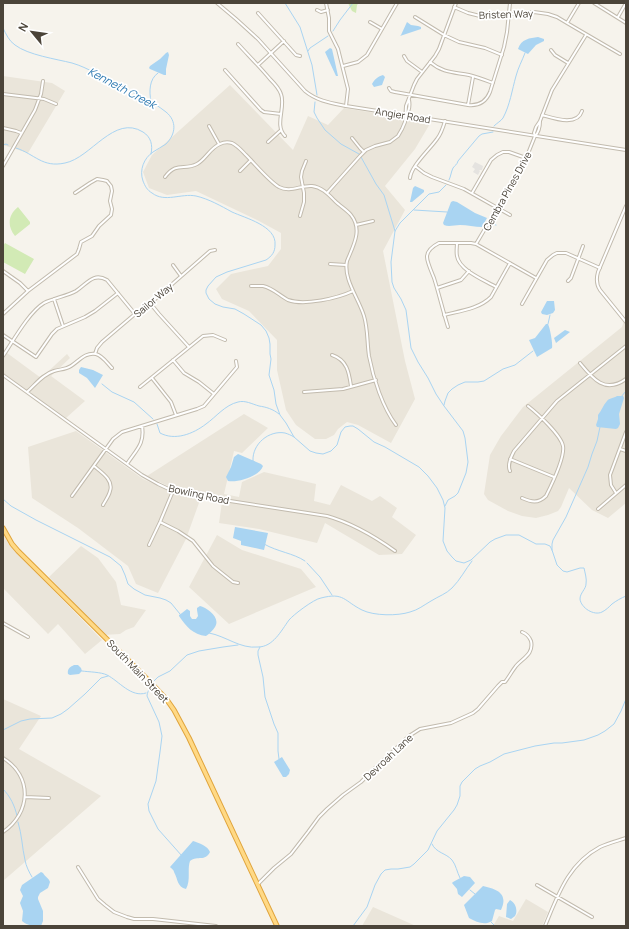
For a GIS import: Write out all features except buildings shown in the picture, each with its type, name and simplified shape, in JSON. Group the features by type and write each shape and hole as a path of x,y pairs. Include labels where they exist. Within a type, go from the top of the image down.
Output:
{"highway":[{"name":"South Main Street","path":"3,528 12,544 18,551 167,700 174,710 191,742 277,926"}],"street":[{"name":"Angier Road","path":"217,3 245,27 308,94 322,101 626,150"},
{"path":"326,3 328,10 329,31 338,50 348,89 346,106"},
{"path":"343,66 358,62 365,58 396,3"},
{"path":"327,193 364,152 372,147 390,142 396,138 402,129 408,113 410,95 415,83 438,52 456,3"},
{"path":"388,88 394,92 468,105 477,105 484,101 489,94 502,55 507,32 510,3"},
{"path":"567,23 579,3"},
{"path":"594,3 626,23"},
{"path":"618,17 626,3"},
{"name":"Bristen Way","path":"454,7 478,16 541,12 553,15 620,54"},
{"path":"317,10 322,12 328,10"},
{"path":"258,13 296,55 300,56"},
{"path":"415,17 444,35 502,55"},
{"path":"370,22 382,29"},
{"name":"Cembra Pines Drive","path":"476,244 526,158 537,134 542,115 552,90 586,34"},
{"path":"258,65 284,41"},
{"path":"238,44 280,90 282,98 281,130 285,136"},
{"path":"551,50 555,55 568,63"},
{"path":"404,56 407,61 422,72"},
{"path":"430,62 442,70 473,76 493,83"},
{"path":"225,70 260,110 264,112 281,114"},
{"path":"468,105 473,76"},
{"path":"3,166 35,110 44,81"},
{"path":"3,94 39,98 56,104"},
{"path":"542,115 555,119 568,120 578,117 582,111"},
{"path":"410,178 415,166 439,137 445,121"},
{"path":"209,126 219,144"},
{"path":"3,128 16,131 21,134"},
{"path":"268,142 281,130"},
{"path":"352,138 364,152"},
{"path":"165,177 173,168 197,164 212,149 219,144 226,142 237,146 279,186 289,189 310,186 318,187 351,214 356,225 357,234 346,265 347,271 353,291 362,308 365,318 369,356 383,405 396,425"},
{"path":"472,193 490,162 496,156 501,153 509,152 526,158"},
{"path":"240,171 251,160"},
{"path":"300,216 304,202 301,174 306,161"},
{"path":"415,166 430,176 460,186 510,215"},
{"path":"3,314 28,291 77,254 80,249 81,242 92,236 99,226 111,215 112,209 110,201 112,191 111,186 107,182 97,180 75,193"},
{"path":"626,206 596,278 596,284 600,290 626,322"},
{"path":"356,225 373,221"},
{"path":"448,328 431,268 427,260 431,247 439,243 476,244 536,278"},
{"path":"457,243 457,256 463,267 496,287"},
{"path":"568,281 571,278 583,246"},
{"name":"Sailor Way","path":"95,354 97,348 102,342 210,251 215,250"},
{"path":"522,304 547,260 557,253 566,253 600,268"},
{"path":"444,315 484,303 491,297 510,263"},
{"path":"330,264 346,265"},
{"path":"173,265 181,276"},
{"path":"3,271 20,283 28,291"},
{"path":"437,288 461,280 469,272"},
{"path":"3,356 30,316 38,308 46,303 74,292 91,279 98,277 107,280 135,314"},
{"path":"251,286 263,286 290,300 299,302 331,298 353,291"},
{"path":"3,335 36,357 57,329 95,312 118,293"},
{"path":"54,300 63,326"},
{"path":"150,303 189,347"},
{"path":"140,387 203,336 218,336 225,340"},
{"path":"510,471 508,468 510,459 516,449 557,401 626,346"},
{"path":"26,392 53,371 64,370 86,355 95,354 103,358 112,368"},
{"path":"332,355 337,356 343,361 349,373 351,386"},
{"path":"172,360 184,373 199,382 214,394"},
{"path":"72,496 113,439 122,432 204,406 237,367 236,361"},
{"path":"580,363 596,381 606,385 618,384 626,379"},
{"name":"Bowling Road","path":"3,376 142,475 173,491 327,516 341,520 380,540 395,551"},
{"path":"152,378 171,402 176,415"},
{"path":"304,392 343,389 376,380"},
{"path":"522,498 534,502 543,499 548,492 563,454 563,446 560,439 542,418 528,406"},
{"path":"126,464 143,440 142,426"},
{"path":"616,493 612,487 610,479 611,472 626,432"},
{"path":"620,449 626,451"},
{"path":"510,459 554,477"},
{"path":"94,466 110,482 111,490 103,505"},
{"path":"598,509 626,485"},
{"path":"149,545 173,491"},
{"path":"160,522 193,541 213,566 233,582 238,583"},
{"path":"3,623 28,637"},
{"name":"Devroah Lane","path":"257,885 291,854 319,817 343,795 361,782 408,736 420,729 450,723 478,709 498,686 502,682 505,682 516,666 527,656 531,648 531,644 529,637 522,632"},
{"path":"3,758 12,764 19,773 24,784 25,797 20,816 14,824 3,832"},
{"path":"25,797 49,798"},
{"path":"545,926 569,876 587,856 607,844 626,838"},
{"path":"78,867 98,899 114,912 134,919 153,919 216,926"},
{"path":"537,886 592,917"}],"shaded area":[{"path":"3,76 52,83 65,91 28,153 3,145"},
{"path":"230,85 293,150 308,116 328,125 344,108 431,122 415,149 385,186 405,210 383,251 405,361 415,399 391,443 358,425 347,422 338,429 334,435 326,439 315,439 296,425 286,410 277,370 277,340 249,311 222,299 216,289 231,274 268,266 281,249 281,233 196,191 167,195 149,188 143,172 152,155"},
{"path":"475,162 483,166 482,170 479,170 478,175 473,172 475,169 472,167"},
{"path":"626,315 626,503 608,518 592,510 569,488 558,511 536,518 522,516 508,511 488,500 484,494 490,455 501,436 523,407 622,327"},
{"path":"3,350 41,378 67,354 70,358 51,376 85,401 66,418 3,373"},
{"path":"244,414 268,428 242,453 234,451 224,494 239,497 242,482 264,472 316,484 314,501 330,505 341,485 372,501 380,496 397,508 392,517 416,535 402,554 379,555 325,523 317,543 259,529 219,523 222,502 221,496 172,488 147,476"},
{"path":"76,431 143,479 174,493 200,500 186,539 158,593 136,584 128,566 78,528 32,498 28,447"},
{"path":"3,534 10,546 102,640 85,654 58,624 48,634 3,588"},
{"path":"217,535 242,550 301,569 316,587 229,624 189,587"},
{"path":"81,546 98,558 116,582 121,605 146,610 134,627 120,634 103,635 49,577"},
{"path":"3,699 41,716 19,749 101,796 3,881"},
{"path":"526,899 548,912 542,926 493,926 499,916 513,921"},
{"path":"373,907 416,926 362,926"}],"green space":[{"path":"348,3 359,3 357,5 356,13 352,11"},
{"path":"18,207 30,224 15,236 12,232 10,221 12,214"},
{"path":"5,243 34,259 25,274 3,262 3,246"}],"water":[{"path":"407,22 411,25 421,27 421,29 400,36 401,35"},
{"path":"538,37 544,39 544,41 536,45 528,54 518,49 524,41"},
{"path":"330,48 332,49 338,76 336,76 325,52"},
{"path":"168,52 169,55 166,75 149,68 150,66"},
{"path":"383,75 385,77 382,85 374,87 372,84 374,81"},
{"path":"415,186 424,190 424,192 410,202 413,188"},
{"path":"453,201 487,218 482,227 444,225 443,223 451,202"},
{"path":"547,301 554,301 555,310 553,313 547,315 542,314 541,312"},
{"path":"546,324 548,324 550,329 552,348 537,357 529,340 535,338"},
{"path":"565,330 570,332 556,343 554,338"},
{"path":"81,367 93,370 103,375 95,388 87,378 79,373"},
{"path":"617,396 623,396 624,398 619,414 620,424 618,428 597,427 598,415 604,404 609,399"},
{"path":"238,454 263,466 258,473 253,476 243,480 228,481 226,477 234,457"},
{"path":"235,527 268,533 264,550 241,545 241,541 233,538"},
{"path":"200,606 215,616 216,620 215,627 206,636 194,632 179,616 187,609 190,611 190,616 192,619 196,619 198,616 197,608"},
{"path":"74,665 78,665 82,671 79,674 68,674 69,668"},
{"path":"282,757 290,770 286,777 283,777 274,762"},
{"path":"193,841 205,846 210,852 204,858 196,858 190,861 186,889 179,885 174,871 170,867"},
{"path":"41,872 49,879 50,882 48,888 40,893 38,897 43,911 43,921 41,926 27,924 22,921 23,911 20,903 23,896 20,890 22,885"},
{"path":"464,876 470,877 475,883 462,897 458,894 457,889 452,883"},
{"path":"483,886 497,890 502,896 503,900 501,910 496,909 492,921 486,923 478,922 469,918 464,905"},
{"path":"510,900 514,903 516,910 515,916 511,919 506,917 507,904"}],"waterway":[{"path":"285,3 300,27 312,65 317,95"},
{"path":"333,31 353,3"},
{"name":"Kenneth Creek","path":"3,28 11,42 15,45 35,54 84,67 148,100 170,116 174,128 172,136 166,144 153,152 143,165 143,181 146,188 150,192 157,196 168,198 190,195 201,197 252,220 266,228 271,233 274,238 275,247 274,252 270,257 266,260 216,277 208,286 206,293 209,299 215,304 235,309 261,325 266,331 270,344 271,359 269,375 274,390 276,404 280,415 294,437 310,451 323,454 331,451 337,445 341,432 345,427 353,426 374,442 419,467 437,488 443,500 445,508 443,541 447,551 456,561 464,563 471,560 495,539 506,535 519,535 536,544 545,544 550,546 557,565 563,571 567,572 584,568 586,584 580,599 585,608 588,610 595,613 602,612 626,596"},
{"path":"308,51 328,36"},
{"path":"494,126 502,119 505,113 517,73 525,53"},
{"path":"151,101 151,82 158,73"},
{"path":"315,102 314,112 325,130 341,144 359,154"},
{"path":"16,148 50,164 65,163 84,154 112,133 122,129 132,128 143,132 148,136 152,147 151,154"},
{"path":"449,180 453,168 479,136 493,132"},
{"path":"3,145 8,145"},
{"path":"361,157 384,195 395,231"},
{"path":"445,506 448,500 458,493 466,473 468,462 465,438 463,431 436,394 411,348 406,310 392,282 391,262 395,231 400,223 429,194 439,192 446,185"},
{"path":"414,210 447,212"},
{"path":"492,224 496,225"},
{"path":"548,324 550,315"},
{"path":"444,405 448,393 458,385 465,382 484,381 503,369 515,365 533,351"},
{"path":"102,384 112,392 134,402 153,419"},
{"path":"621,397 626,391"},
{"path":"157,424 160,433 172,436 184,435 201,428 225,408 241,402 267,408 279,414"},
{"path":"552,550 553,540 566,517 588,467 600,427"},
{"path":"252,461 258,444 268,436 285,433 294,437"},
{"path":"3,499 11,506 36,520 110,557 121,566 128,584 134,589 145,595 166,600 171,603 180,614"},
{"path":"264,544 305,561"},
{"path":"209,633 245,646 263,646 276,638 289,620 299,611 318,599 329,596 343,598 356,607 367,612 393,615 410,612 418,609 450,590 458,582 472,561"},
{"path":"307,563 320,577 332,595"},
{"path":"153,682 158,677 170,671 187,655 199,651 238,645"},
{"path":"260,647 258,655 263,677 265,697 278,733 279,759"},
{"path":"82,671 104,674 130,691 141,694 146,693"},
{"path":"3,730 21,721 52,718 61,714 101,678 108,676"},
{"path":"150,686 147,696 159,722 162,736 156,781 148,804 149,811 158,829 182,856"},
{"path":"353,926 367,907 375,885 381,874 385,870 410,867 428,850 437,831 457,805 462,782 475,769 504,754 535,746 584,740 598,735 614,724 626,699"},
{"path":"3,789 12,801 17,816"},
{"path":"18,822 25,862 32,877"},
{"path":"432,844 436,849 452,860 460,878"},
{"path":"470,890 475,894"},
{"path":"491,922 495,926"}]}
